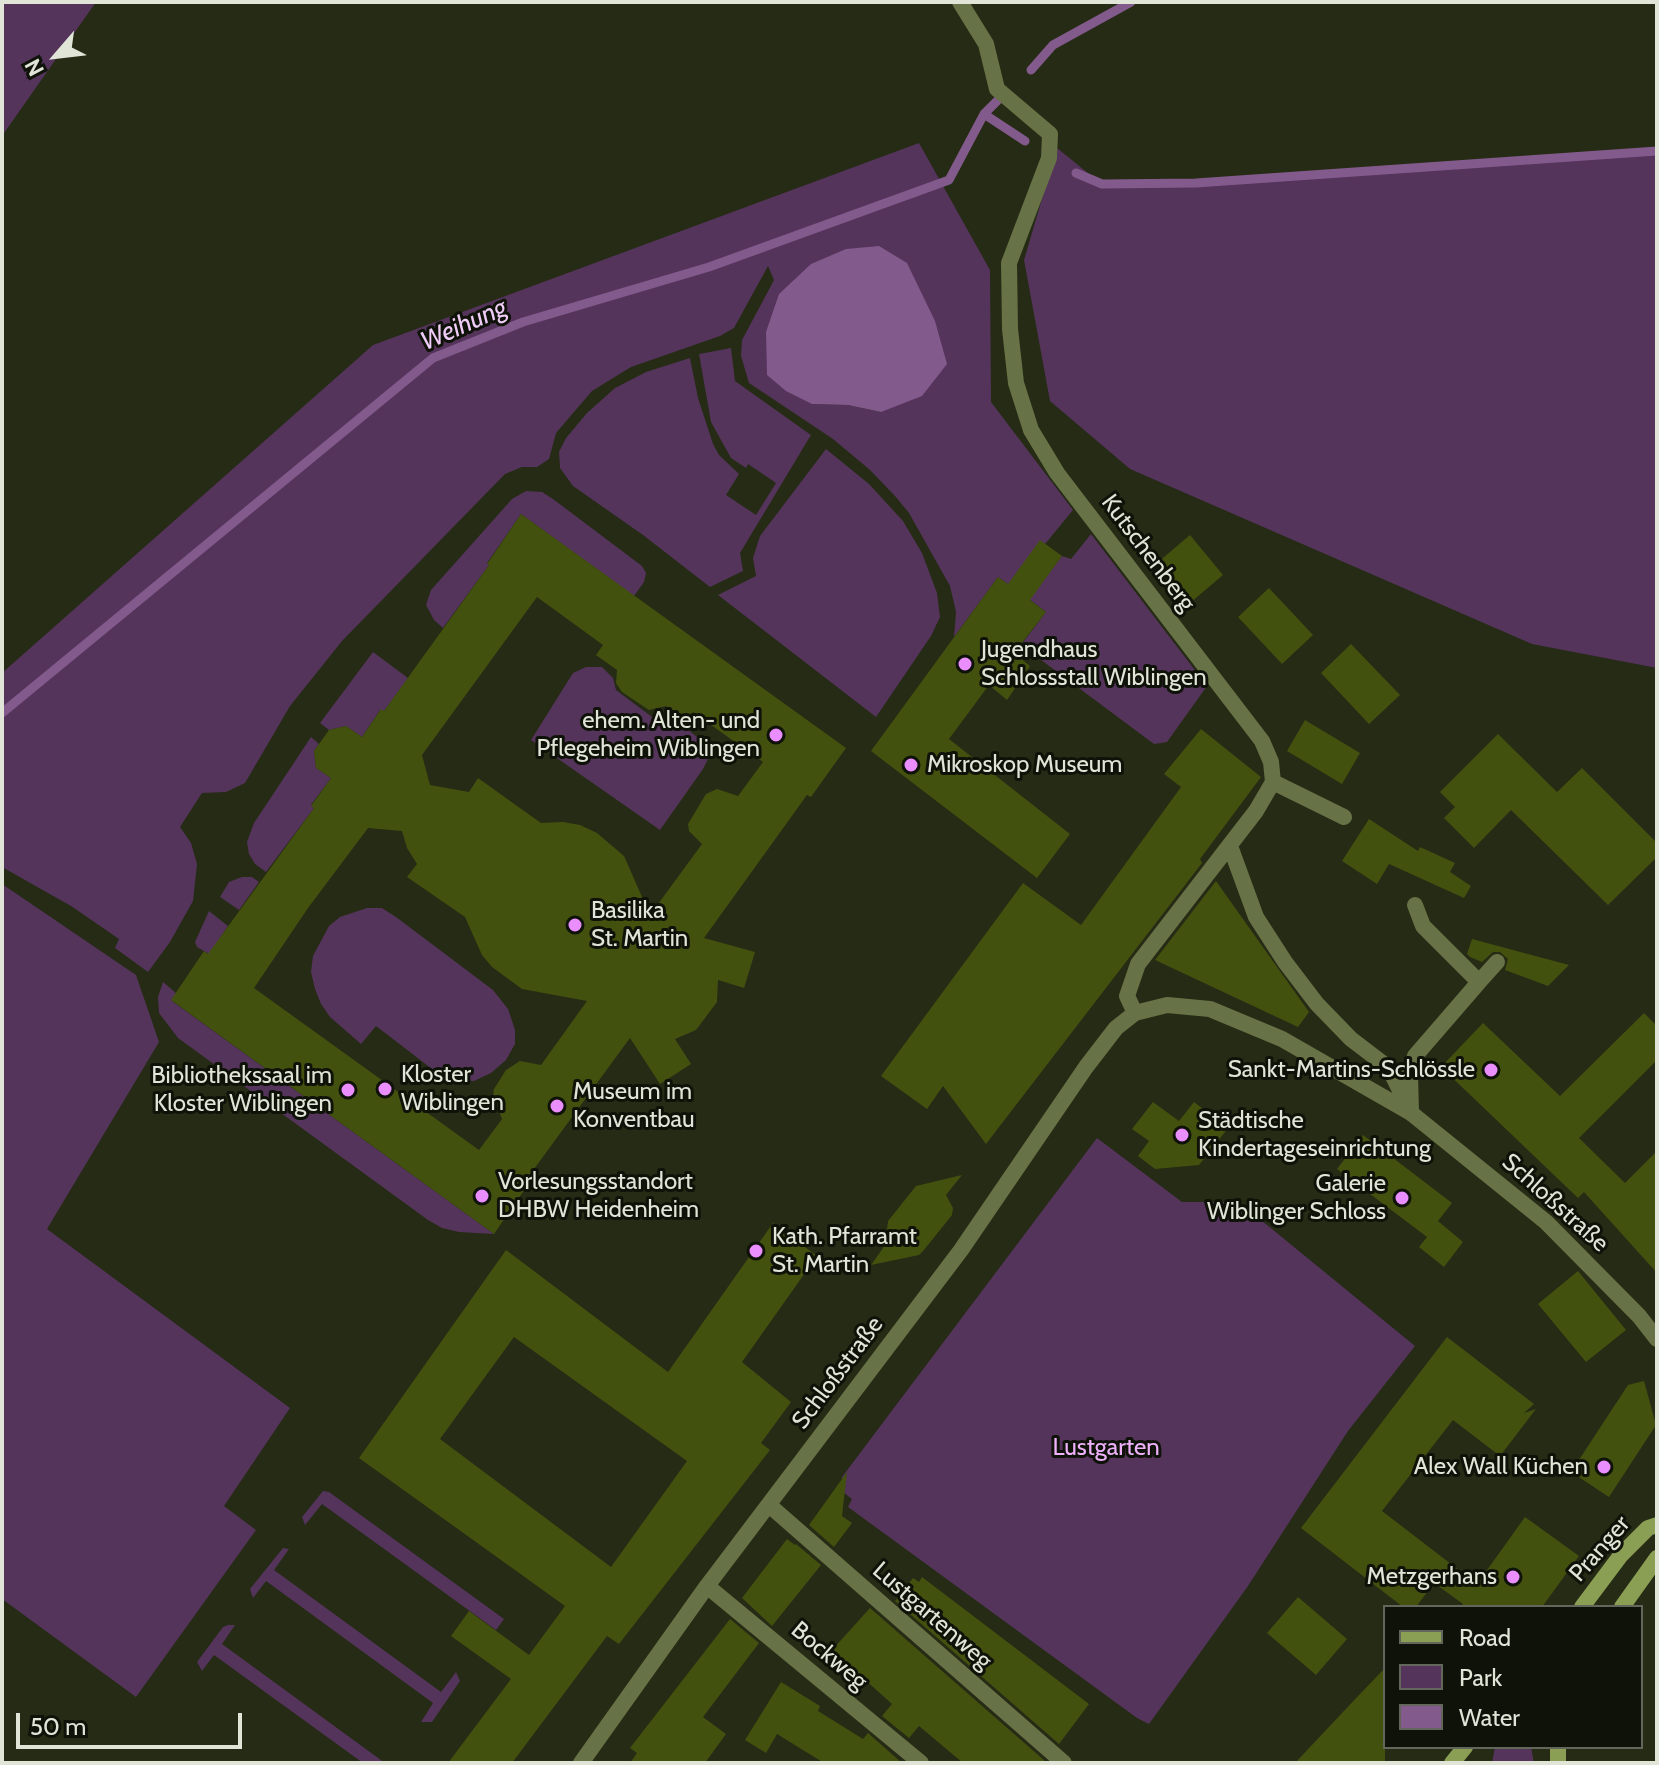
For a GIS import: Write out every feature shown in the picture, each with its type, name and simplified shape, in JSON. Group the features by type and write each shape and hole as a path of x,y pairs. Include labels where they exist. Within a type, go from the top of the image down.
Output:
{"main road":[{"name":"Pranger","path":"1584,1605 1621,1555 1648,1528 1657,1525"},
{"name":"Pranger","path":"1623,1605 1657,1558"}],"street":[{"name":"Kutschenberg","path":"960,2 986,44 997,89 1050,134 1049,158 1009,263 1010,329 1016,383 1031,430 1057,473 1262,741 1271,762 1273,782"},
{"path":"1135,1013 1127,996 1138,964 1256,811 1273,782 1344,817"},
{"path":"1230,846 1256,917 1285,962 1317,1004 1351,1039 1389,1068 1411,1113"},
{"path":"1415,905 1423,926 1479,982"},
{"path":"1411,1113 1410,1074 1415,1056 1497,962"},
{"name":"Schloßstraße","path":"581,1763 707,1586 961,1250 1086,1067 1116,1028 1135,1013 1167,1005 1210,1009 1282,1039 1411,1113 1546,1222 1639,1316 1657,1339"},
{"name":"Lustgartenweg","path":"769,1505 1064,1763"},
{"name":"Bockweg","path":"707,1586 921,1763"}],"green space":[{"path":"2,2 96,2 2,136"},
{"path":"919,143 990,270 991,402 1073,510 1045,544 1018,591 998,577 954,637 956,612 950,586 909,513 870,470 833,439 749,383 741,356 742,340 774,280 768,266 734,328 720,336 631,367 592,391 556,433 549,459 537,467 522,467 505,474 342,641 290,706 245,783 226,792 202,793 180,827 191,843 197,864 193,901 170,942 148,972 115,948 119,939 71,906 2,867 2,673 373,345","holes":["907,263 881,412 848,405 812,404"]},
{"path":"1057,148 1099,182 1196,183 1657,152 1657,668 1532,644 1130,469 1050,401 1024,260"},
{"path":"731,348 735,381 811,435 740,553 743,571 710,587 573,486 560,468 559,452 566,438 587,413 615,388 646,372 690,358 698,398 713,444 719,455 739,474 726,495 756,515 776,483 748,464 746,468 731,458 711,422 699,354"},
{"path":"826,449 869,484 903,521 922,553 937,593 940,617 931,636 876,717 718,595 756,576 753,558 760,536"},
{"path":"526,491 542,492 553,499 642,566 646,573 644,582 634,596 521,514 443,628 434,620 426,605 431,590 512,499"},
{"path":"1091,534 1207,686 1167,742 1154,744 1021,645 1046,612 1029,599 1062,556 1071,559"},
{"path":"373,652 408,678 384,711 380,710 362,737 346,726 329,730 320,723"},
{"path":"586,667 602,667 613,678 616,690 664,726 680,723 708,746 709,757 703,769 660,830 531,740 573,673"},
{"path":"311,737 319,744 314,751 316,768 331,778 311,805 314,808 266,872 255,864 247,842 254,823"},
{"path":"252,877 259,882 239,910 220,897 229,882"},
{"path":"2,884 136,975 159,1042 47,1229 290,1408 224,1506 256,1530 136,1697 2,1599"},
{"path":"367,908 382,908 396,917 493,990 508,1009 515,1030 515,1044 506,1060 491,1073 474,1081 454,1080 432,1069 376,1026 361,1044 330,1017 315,989 311,972 313,956 329,926 340,917"},
{"path":"209,911 228,926 209,954 197,947 195,942"},
{"path":"163,982 176,993 172,1001 494,1234 459,1232 442,1228 428,1220 178,1038 159,1013 158,997"},
{"name":"Lustgarten","path":"1097,1138 1182,1202 1239,1202 1415,1346 1348,1431 1248,1586 1149,1724 848,1507 852,1499 843,1492 842,1477"},
{"path":"323,1491 329,1492 504,1619 496,1630 322,1504 305,1525 302,1517"},
{"path":"283,1548 289,1549 274,1570 441,1692 456,1672 460,1681 432,1722 421,1722 433,1703 266,1581 253,1598 250,1589"},
{"path":"235,1625 222,1644 385,1763 363,1763 214,1655 202,1671 197,1662 223,1627"},
{"path":"1495,1749 1531,1749 1534,1763 1492,1763"}],"water":[{"path":"879,246 907,263 935,321 947,364 922,396 881,412 848,405 812,404 786,391 767,375 766,332 779,294 811,264 846,249"}],"building":[{"path":"521,514 846,748 811,797 807,795 704,938 755,952 744,988 718,980 717,1002 696,1030 675,1039 691,1064 660,1084 630,1038 523,1184 527,1186 494,1234 171,1000 204,951 208,954 314,808 311,806 331,778 316,768 314,751 329,730 346,726 362,737 381,709 384,711","holes":["537,597 603,645 596,655 617,670 616,683 622,692 649,710 666,706 687,721 693,712 763,762 738,796 717,789 706,794 688,824 689,831 702,844 650,915 624,856 597,833 580,825 541,823 478,778 469,792 430,785 422,755","368,828 402,831 407,848 417,864 407,877 465,917 482,955 492,967 522,989 587,1001 541,1065 520,1061 506,1070 493,1096 502,1119 479,1150 254,988 308,908"]},
{"path":"1190,535 1223,575 1190,603 1157,563"},
{"path":"1040,540 1062,556 1030,600 1046,612 1014,653 1030,666 1007,700 989,685 949,739 1070,834 1037,878 871,751 998,577 1008,584"},
{"path":"1269,588 1313,635 1282,664 1238,617"},
{"path":"1351,644 1400,695 1369,724 1321,673"},
{"path":"1305,720 1360,753 1342,784 1287,751"},
{"path":"1201,729 1261,777 1200,859 1202,863 986,1144 943,1086 927,1109 881,1076 1023,883 1081,925 1181,787 1164,774"},
{"path":"1498,734 1557,792 1582,768 1657,843 1657,857 1608,905 1511,810 1474,848 1444,818 1455,807 1440,792"},
{"path":"1369,819 1418,851 1420,847 1455,863 1450,872 1471,886 1464,898 1389,864 1377,884 1342,861"},
{"path":"1216,881 1309,1012 1298,1027 1155,960"},
{"path":"1472,939 1569,965 1548,986 1505,970 1508,959 1500,952 1493,952 1482,962 1470,957 1467,954"},
{"path":"1644,1013 1657,1026 1657,1060 1579,1138 1625,1183 1657,1151 1657,1273 1584,1192 1578,1198 1441,1067 1483,1023 1560,1096"},
{"name":"Städtische Kindertageseinrichtung","path":"1153,1102 1179,1121 1194,1102 1228,1128 1199,1165 1155,1169 1138,1156 1149,1141 1132,1129"},
{"path":"1363,1135 1452,1203 1438,1221 1463,1242 1444,1267 1419,1247 1427,1237 1337,1169"},
{"path":"962,1175 946,1195 953,1208 952,1215 919,1255 871,1265 890,1238 888,1221 916,1186"},
{"path":"773,1223 817,1256 742,1362 791,1402 761,1443 770,1450 619,1644 607,1636 512,1763 448,1763 511,1679 451,1636 469,1611 529,1655 565,1606 359,1458 506,1250 668,1372","holes":["514,1337 687,1461 611,1567 440,1439"]},
{"path":"1578,1271 1626,1330 1586,1362 1538,1304"},
{"path":"1447,1337 1534,1404 1524,1413 1536,1409 1500,1456 1453,1420 1382,1511 1477,1584 1525,1517 1579,1556 1543,1605 1462,1605 1434,1583 1418,1605 1400,1605 1301,1528"},
{"path":"1644,1381 1656,1425 1609,1497 1571,1472 1628,1385"},
{"path":"847,1472 842,1516 852,1523 834,1547 809,1525"},
{"path":"787,1539 821,1565 772,1626 742,1598"},
{"path":"922,1577 1089,1704 1059,1744 895,1601 913,1578 919,1582"},
{"path":"1298,1597 1347,1639 1316,1675 1267,1633"},
{"path":"870,1608 1044,1763 963,1763 919,1726 909,1738 882,1716 892,1704 832,1650"},
{"path":"730,1619 759,1643 703,1717 726,1734 705,1763 630,1763 637,1753 630,1748"},
{"path":"1383,1670 1385,1763 1295,1763"},
{"path":"781,1682 820,1706 818,1711 863,1739 868,1733 902,1763 824,1763 777,1734 766,1753 745,1740"}],"waterway":[{"name":"Weihung","path":"1031,70 1053,45 1131,2"},
{"name":"Weihung","path":"2,713 433,358 523,322 709,267 949,180 984,114 998,100"},
{"path":"984,114 1025,141"},
{"path":"1076,173 1102,184 1196,183 1657,151"}],"place":[{"name":"Jugendhaus Schlossstall Wiblingen","path":"965,664"},
{"name":"ehem. Alten- und Pflegeheim Wiblingen","path":"776,735"},
{"name":"Mikroskop Museum","path":"911,765"},
{"name":"Basilika St. Martin","path":"575,925"},
{"name":"Sankt-Martins-Schlössle","path":"1491,1070"},
{"name":"Kloster Wiblingen","path":"385,1089"},
{"name":"Bibliothekssaal im Kloster Wiblingen","path":"348,1090"},
{"name":"Museum im Konventbau","path":"557,1106"},
{"name":"Städtische Kindertageseinrichtung","path":"1182,1135"},
{"name":"Vorlesungsstandort DHBW Heidenheim","path":"482,1196"},
{"name":"Galerie Wiblinger Schloss","path":"1402,1198"},
{"name":"Kath. Pfarramt St. Martin","path":"756,1251"},
{"name":"Alex Wall Küchen","path":"1604,1467"},
{"name":"Metzgerhans","path":"1513,1577"}]}
